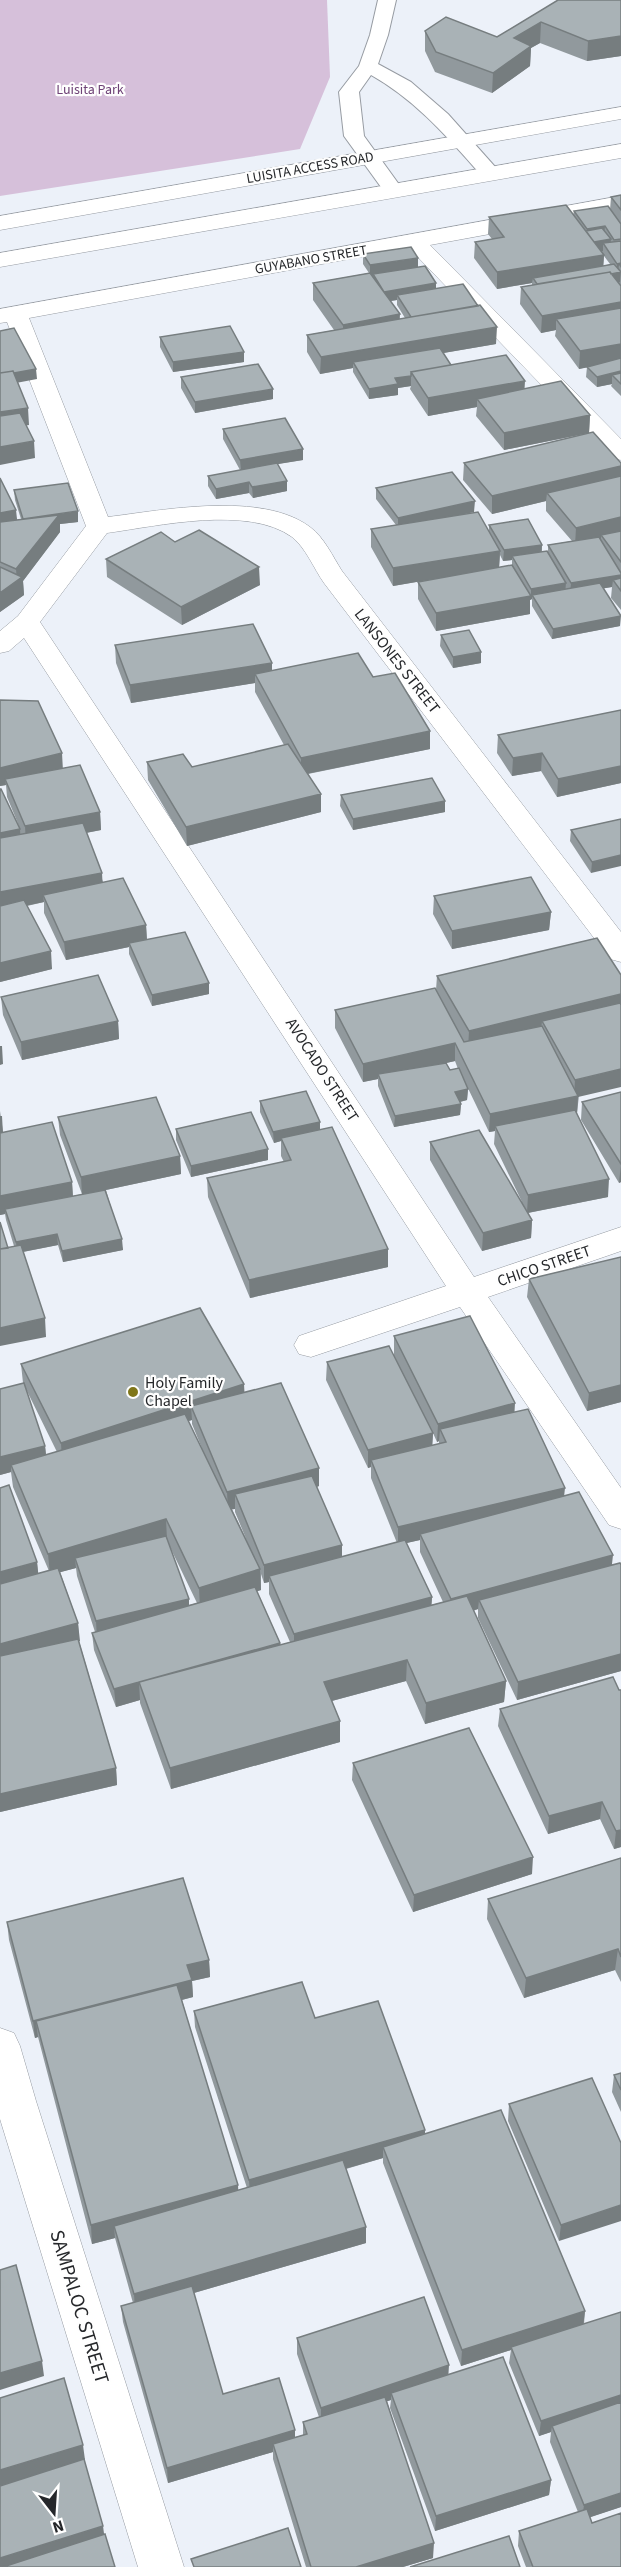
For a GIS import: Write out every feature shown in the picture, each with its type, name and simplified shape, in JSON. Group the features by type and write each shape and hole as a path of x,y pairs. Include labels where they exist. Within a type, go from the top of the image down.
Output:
{"street":[{"name":"LUISITA ACCESS ROAD","path":"0,223 621,113"},
{"path":"0,260 621,152"},
{"name":"GUYABANO STREET","path":"8,314 621,203"},
{"path":"414,241 621,453"},
{"path":"0,645 27,622 99,526 8,314"},
{"name":"LANSONES STREET","path":"99,526 232,512 269,517 302,533 333,577 621,952"},
{"name":"AVOCADO STREET","path":"27,622 467,1292 621,1515"},
{"name":"CHICO STREET","path":"311,1345 621,1239"},
{"name":"SAMPALOC STREET","path":"0,2046 7,2110 161,2567"}],"lane":[{"path":"387,0 379,35 368,66 349,92 354,136 393,190"},
{"path":"368,66 404,86 441,118 490,173"}],"green space":[{"name":"Luisita Park","path":"0,0 327,0 330,77 300,149 0,196"}],"building":[{"path":"558,0 621,0 621,36 588,41 541,22 514,38 531,46 493,73 436,52 425,31 446,17 497,37"},
{"path":"621,195 621,210 611,197"},
{"path":"566,205 604,255 497,272 475,242 504,237 489,217"},
{"path":"608,206 621,224 621,239 614,240 605,226 587,229 574,211"},
{"path":"602,228 611,239 594,242 586,231"},
{"path":"621,241 621,263 617,264 603,243"},
{"path":"411,247 418,258 370,265 363,254"},
{"path":"614,264 621,272 537,284 533,278"},
{"path":"425,266 436,283 384,292 373,274"},
{"path":"610,272 621,286 621,302 542,316 521,287"},
{"path":"370,273 400,314 343,325 313,283"},
{"path":"463,284 478,306 411,317 397,295"},
{"path":"480,305 497,327 321,357 307,335"},
{"path":"621,308 621,344 580,351 556,319"},
{"path":"230,326 244,352 173,362 160,337"},
{"path":"14,328 36,369 0,373 0,331"},
{"path":"440,348 451,365 411,372 411,376 395,378 398,384 369,389 353,362"},
{"path":"506,355 525,381 428,398 411,372"},
{"path":"621,358 621,371 597,377 587,367"},
{"path":"258,364 273,389 195,402 181,377"},
{"path":"13,371 28,408 0,412 0,373"},
{"path":"621,373 621,384 612,375"},
{"path":"561,381 590,415 504,433 477,399"},
{"path":"20,413 34,441 0,447 0,416"},
{"path":"285,418 303,449 240,460 223,429"},
{"path":"593,432 621,463 621,466 492,496 464,463"},
{"path":"277,463 287,481 252,487 249,482 216,489 208,476"},
{"path":"452,472 475,501 398,518 376,488"},
{"path":"621,476 621,517 576,528 547,493"},
{"path":"0,478 16,510 0,513"},
{"path":"68,483 78,511 23,519 14,490"},
{"path":"478,512 500,551 393,568 371,529"},
{"path":"59,515 16,569 0,562 0,522"},
{"path":"528,519 542,545 504,550 489,525"},
{"path":"199,530 259,567 181,607 106,559 161,532 175,542"},
{"path":"621,531 621,562 601,535"},
{"path":"599,537 621,575 571,583 548,545"},
{"path":"547,551 566,583 531,589 512,556"},
{"path":"512,565 531,596 436,613 418,582"},
{"path":"0,567 22,577 0,593"},
{"path":"621,578 621,591 613,580"},
{"path":"600,583 621,616 553,629 532,595"},
{"path":"253,624 272,663 130,685 115,645"},
{"path":"469,630 481,652 453,657 441,635"},
{"path":"358,653 373,677 395,673 430,731 301,758 255,674"},
{"path":"0,700 38,701 62,753 0,768"},
{"path":"621,710 621,766 558,779 542,753 513,758 498,735"},
{"path":"288,744 321,794 186,827 147,762 183,754 192,767"},
{"path":"80,765 100,812 25,826 5,779"},
{"path":"432,778 445,801 353,819 341,795"},
{"path":"1,789 20,829 0,833"},
{"path":"621,819 621,855 592,862 571,830"},
{"path":"83,823 102,873 0,892 0,838"},
{"path":"531,877 551,912 452,931 434,896"},
{"path":"123,878 146,925 64,942 43,895"},
{"path":"24,900 51,951 0,963 0,906"},
{"path":"185,932 209,983 152,995 129,943"},
{"path":"597,938 621,975 621,994 469,1031 437,976"},
{"path":"98,975 118,1021 21,1042 1,997"},
{"path":"435,988 464,1042 542,1026 578,1096 490,1114 455,1043 363,1064 335,1010"},
{"path":"620,1003 621,1069 575,1080 542,1021"},
{"path":"446,1063 450,1070 459,1068 468,1089 455,1092 461,1104 395,1116 378,1074"},
{"path":"306,1091 320,1122 273,1132 260,1101"},
{"path":"621,1092 621,1164 582,1102"},
{"path":"156,1097 180,1156 81,1177 58,1117"},
{"path":"575,1110 609,1179 528,1195 495,1126"},
{"path":"251,1112 268,1149 191,1166 176,1129"},
{"path":"52,1122 72,1182 0,1196 0,1133"},
{"path":"332,1127 388,1249 249,1280 207,1178 291,1160 281,1138"},
{"path":"479,1130 532,1220 483,1233 430,1142"},
{"path":"105,1190 122,1239 62,1251 57,1234 16,1242 5,1209"},
{"path":"0,1222 8,1248 0,1249"},
{"path":"21,1245 45,1318 0,1328 0,1249"},
{"path":"621,1257 621,1385 589,1393 529,1279"},
{"name":"Holy Family Chapel","path":"200,1308 244,1384 61,1443 21,1364"},
{"path":"470,1316 515,1403 438,1424 394,1336"},
{"path":"389,1346 433,1433 368,1450 327,1362"},
{"path":"24,1383 45,1446 0,1457 0,1389"},
{"path":"281,1383 319,1468 227,1492 191,1406"},
{"path":"528,1409 565,1488 398,1527 371,1460 446,1442 440,1429"},
{"path":"185,1414 260,1569 199,1588 166,1519 48,1554 11,1465"},
{"path":"312,1476 342,1545 264,1565 235,1494"},
{"path":"9,1485 37,1562 0,1572 0,1488"},
{"path":"579,1492 613,1555 451,1599 420,1534"},
{"path":"166,1536 189,1599 96,1621 75,1558"},
{"path":"405,1540 432,1597 294,1634 269,1576"},
{"path":"620,1563 621,1654 518,1682 479,1600"},
{"path":"58,1568 78,1623 0,1644 0,1584"},
{"path":"255,1587 280,1643 114,1689 92,1633"},
{"path":"467,1596 506,1681 426,1703 407,1660 324,1682 340,1721 170,1768 139,1682"},
{"path":"78,1639 116,1768 0,1794 0,1656"},
{"path":"613,1677 621,1690 621,1830 616,1831 602,1802 549,1816 500,1709"},
{"path":"469,1728 533,1857 414,1895 353,1763"},
{"path":"621,1858 621,1957 618,1949 526,1978 488,1899"},
{"path":"183,1878 209,1960 187,1965 192,1980 33,2021 7,1922"},
{"path":"302,1982 315,2018 378,2001 425,2130 249,2180 194,2011"},
{"path":"177,1985 238,2185 91,2225 36,2021"},
{"path":"621,2073 621,2090 614,2075"},
{"path":"592,2078 621,2143 621,2205 561,2225 509,2104"},
{"path":"501,2110 585,2311 462,2350 383,2147"},
{"path":"343,2160 366,2227 134,2294 114,2226"},
{"path":"16,2265 42,2361 0,2373 0,2270"},
{"path":"192,2286 223,2394 279,2378 295,2430 167,2468 121,2306"},
{"path":"424,2297 449,2365 321,2408 297,2338"},
{"path":"621,2312 621,2395 541,2421 511,2347"},
{"path":"503,2357 551,2480 436,2516 391,2393"},
{"path":"64,2378 83,2445 0,2470 0,2398"},
{"path":"385,2397 434,2543 356,2567 311,2567 273,2444 307,2434 303,2422"},
{"path":"621,2402 621,2493 584,2505 552,2426"},
{"path":"84,2459 103,2526 0,2558 0,2486"},
{"path":"587,2509 592,2523 621,2513 621,2567 533,2567 519,2531"},
{"path":"288,2528 301,2567 194,2567 191,2559"},
{"path":"105,2534 115,2567 3,2567"},
{"path":"509,2536 520,2567 410,2567"}],"place":[{"name":"Holy Family Chapel","path":"133,1392"}]}
